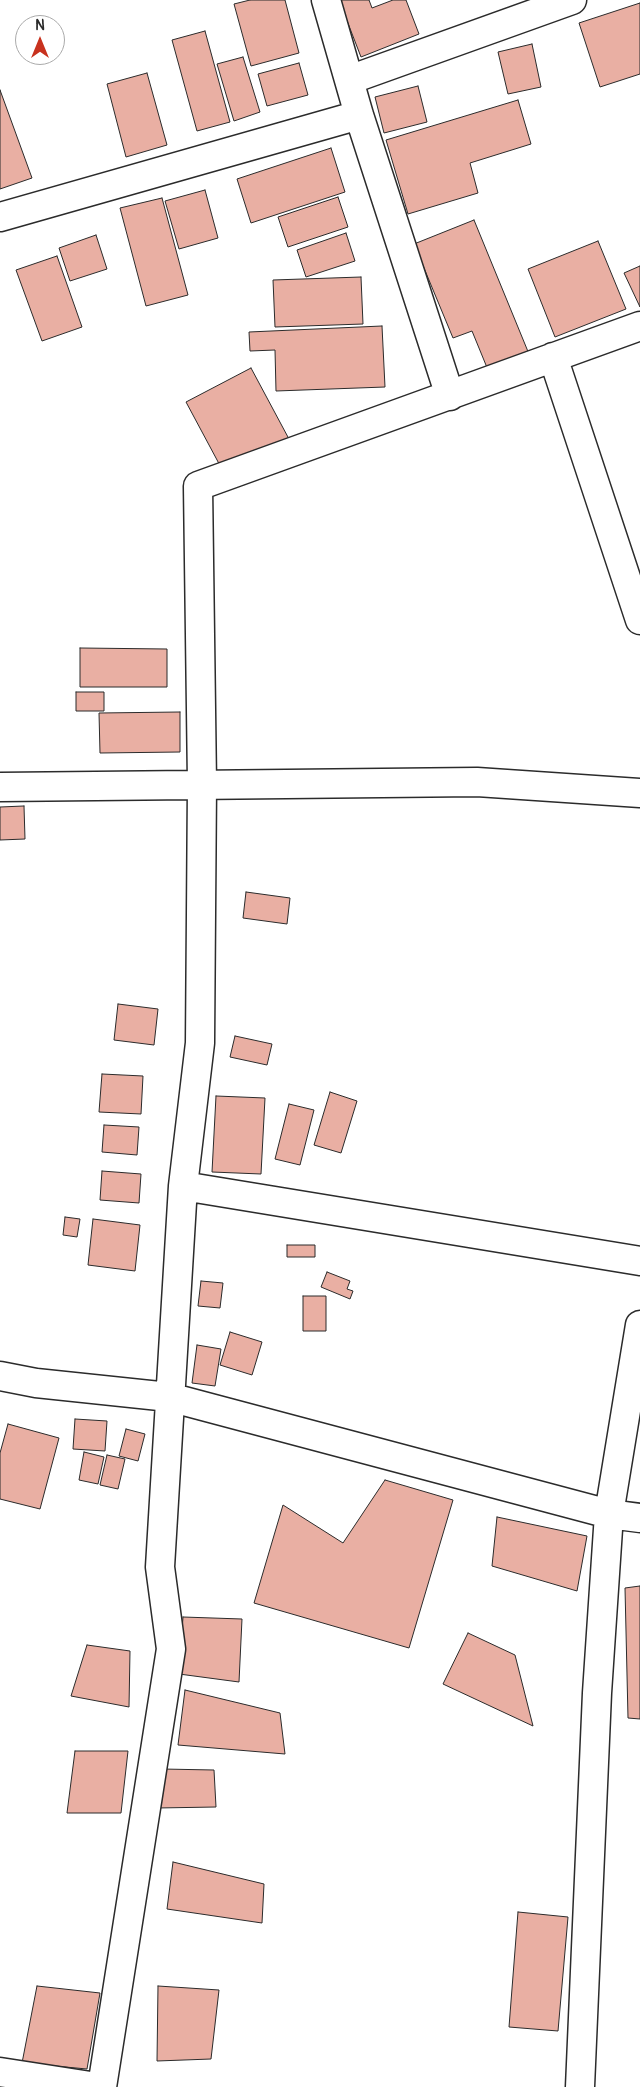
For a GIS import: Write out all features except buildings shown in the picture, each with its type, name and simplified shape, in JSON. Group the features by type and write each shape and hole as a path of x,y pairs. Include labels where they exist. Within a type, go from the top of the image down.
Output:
{"street":[{"path":"326,0 359,115 450,396"},
{"path":"349,80 572,0"},
{"path":"0,217 359,115"},
{"path":"102,2087 171,1649 160,1567 183,1186 200,1043 202,784 198,486 640,326"},
{"path":"554,357 640,620"},
{"path":"0,787 477,782 640,793"},
{"path":"183,1186 640,1262"},
{"path":"580,2087 597,1693 609,1514 640,1325"},
{"path":"0,1376 36,1383 169,1397 609,1514 640,1518"},
{"path":"0,2072 97,2087"}]}
